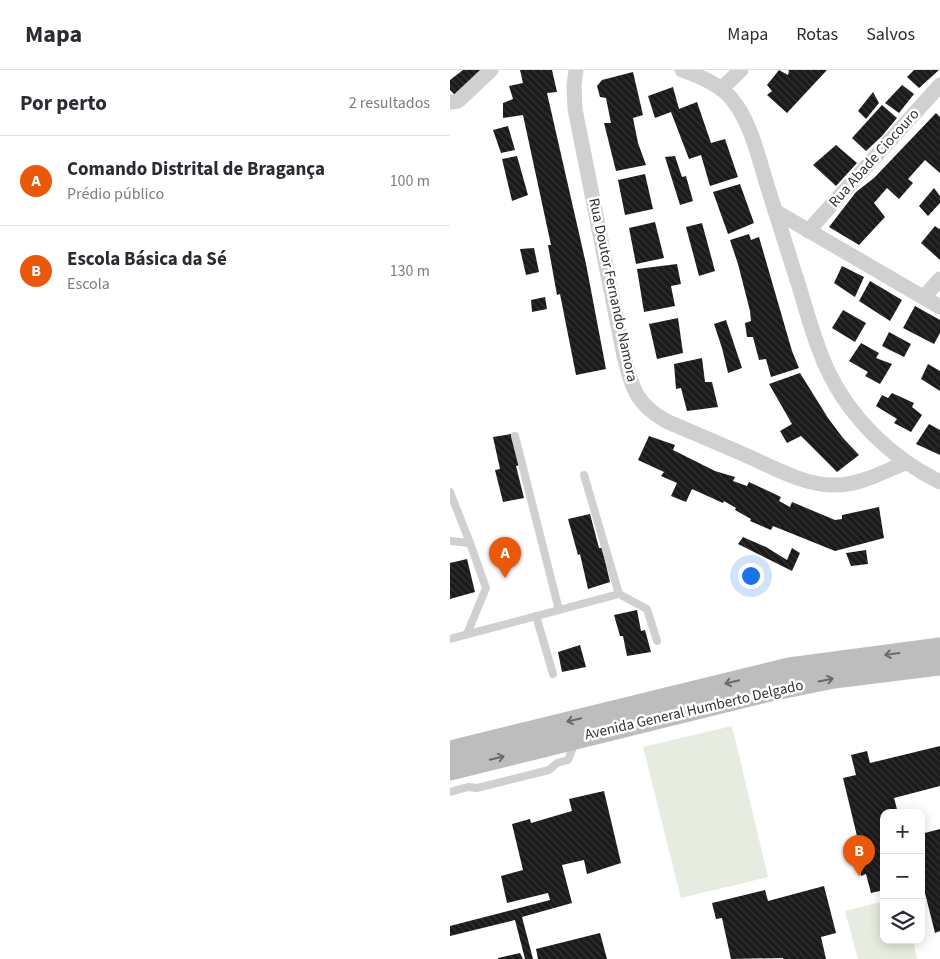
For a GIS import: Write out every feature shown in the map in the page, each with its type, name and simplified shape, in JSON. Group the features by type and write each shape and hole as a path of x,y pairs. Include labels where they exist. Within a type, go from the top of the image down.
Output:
{"main road":[{"name":"Avenida General Humberto Delgado","path":"450,751 789,668 940,648"},
{"name":"Avenida General Humberto Delgado","path":"450,770 770,691 834,678 940,665"}],"street":[{"path":"450,102 458,101 491,70"},
{"name":"Rua Doutor Fernando Namora","path":"576,70 574,85 575,109 624,356 631,381 641,402 648,410 666,421 788,474 819,484 849,484 864,480 905,462"},
{"path":"682,70 721,89 730,97 745,121 814,337 835,384 855,414 890,450 905,462 940,482"},
{"path":"721,89 741,70"},
{"name":"Rua Abade Ciocouro","path":"808,231 940,85"},
{"path":"775,211 940,307"},
{"path":"924,297 940,280"}],"lane":[{"path":"515,436 559,610"},
{"path":"584,475 619,594"},
{"path":"450,492 452,504 470,543 486,588 467,634"},
{"path":"450,541 470,543"},
{"path":"450,639 619,594 647,609 657,641"},
{"path":"536,616 553,674"},
{"path":"450,792 468,786 477,788 548,770 557,763 568,760 577,738"}],"shaded area":[{"path":"732,726 768,877 681,898 643,747"},
{"path":"880,902 880,944 914,944 917,959 858,959 845,911"}],"building":[{"path":"463,70 485,70 456,96 450,90 450,80"},
{"path":"520,70 552,70 557,92 547,93 586,264 606,369 576,375 560,294 557,295 548,245 551,245 523,115 503,118 503,103 513,99 509,86 523,83"},
{"path":"779,70 788,75 788,70 827,70 787,113 767,95 772,91 767,85"},
{"path":"914,70 939,70 919,88 907,77"},
{"path":"633,72 643,115 633,118 638,143 646,165 616,171 604,123 611,123 606,98 600,97 597,86 602,80"},
{"path":"902,85 914,94 899,113 885,103"},
{"path":"673,87 679,109 697,102 711,143 725,139 738,177 710,186 701,155 689,159 671,112 655,118 648,96"},
{"path":"873,92 879,103 866,119 858,111"},
{"path":"882,105 897,118 866,151 852,138"},
{"path":"936,113 940,117 940,173 925,160 908,179 913,183 899,199 887,188 874,203 885,217 859,245 829,227 856,192 874,178"},
{"path":"508,126 515,150 501,153 493,130"},
{"path":"836,145 857,163 836,186 813,165"},
{"path":"517,156 528,195 512,201 502,159"},
{"path":"675,156 682,177 686,176 693,201 680,205 665,157"},
{"path":"645,174 653,209 625,215 618,180"},
{"path":"740,184 754,223 728,234 713,192"},
{"path":"934,188 940,196 940,203 928,216 919,206"},
{"path":"655,222 664,258 636,264 629,228"},
{"path":"702,223 715,271 699,276 686,227"},
{"path":"935,226 940,228 940,260 921,243"},
{"path":"749,234 751,240 759,237 792,351 799,368 771,377 766,359 759,360 753,337 747,337 745,323 751,321 750,311 730,240"},
{"path":"534,248 539,272 526,275 520,249"},
{"path":"677,264 681,284 671,286 675,306 644,312 637,269"},
{"path":"842,266 864,277 855,297 834,283"},
{"path":"870,281 902,300 890,321 859,301"},
{"path":"545,297 547,309 532,312 531,300"},
{"path":"915,306 940,320 940,333 934,344 903,328"},
{"path":"843,310 866,323 855,342 832,328"},
{"path":"678,318 683,353 657,359 649,324"},
{"path":"726,320 742,368 728,373 714,324"},
{"path":"889,332 911,344 904,357 882,346"},
{"path":"861,343 879,353 876,358 892,364 880,384 865,376 868,372 849,361"},
{"path":"702,358 705,382 712,382 718,407 687,411 681,388 676,389 674,364"},
{"path":"928,364 940,371 940,391 921,379"},
{"path":"800,373 828,418 859,455 837,472 801,436 787,443 780,431 792,424 769,384"},
{"path":"892,393 914,403 912,407 922,415 911,432 894,423 897,419 876,406 882,395 888,398"},
{"path":"929,424 940,430 940,455 916,444"},
{"path":"511,434 520,465 516,466 524,498 503,502 495,470 500,469 493,437"},
{"path":"649,436 675,445 673,450 715,471 735,477 733,481 747,486 749,482 781,497 779,501 790,507 792,502 835,520 842,519 842,515 879,507 884,538 835,551 773,526 771,530 750,521 751,519 724,501 723,503 692,489 686,502 671,496 677,483 661,476 664,472 638,460"},
{"path":"590,514 599,548 602,548 610,582 588,589 580,554 578,555 568,519"},
{"path":"743,537 766,547 787,560 792,548 800,553 792,571 738,544"},
{"path":"866,550 868,564 851,566 846,553"},
{"path":"467,559 475,592 450,599 450,563"},
{"path":"637,610 641,631 645,630 651,652 627,656 623,636 620,636 614,615"},
{"path":"580,645 586,667 562,672 558,652"},
{"path":"940,746 940,786 894,798 897,809 880,809 880,891 871,893 866,874 861,876 859,866 864,865 843,778 856,775 851,755 867,751 870,763"},
{"path":"604,791 621,863 587,874 584,860 562,865 572,903 522,917 533,959 525,959 515,920 450,936 450,926 550,900 548,893 507,903 501,876 523,870 512,824 530,819 531,823 572,811 569,799"},
{"path":"940,829 940,931 935,933 925,893 925,833"},
{"path":"824,886 836,933 821,937 826,959 731,959 722,918 716,919 712,903 765,890 768,901"},
{"path":"600,933 607,959 538,959 536,949"},
{"path":"520,953 523,959 498,959 498,958"}],"place":[{"name":"Comando Distrital de Bragança","path":"505,578"},
{"name":"Escola Básica da Sé","path":"859,876"}]}
